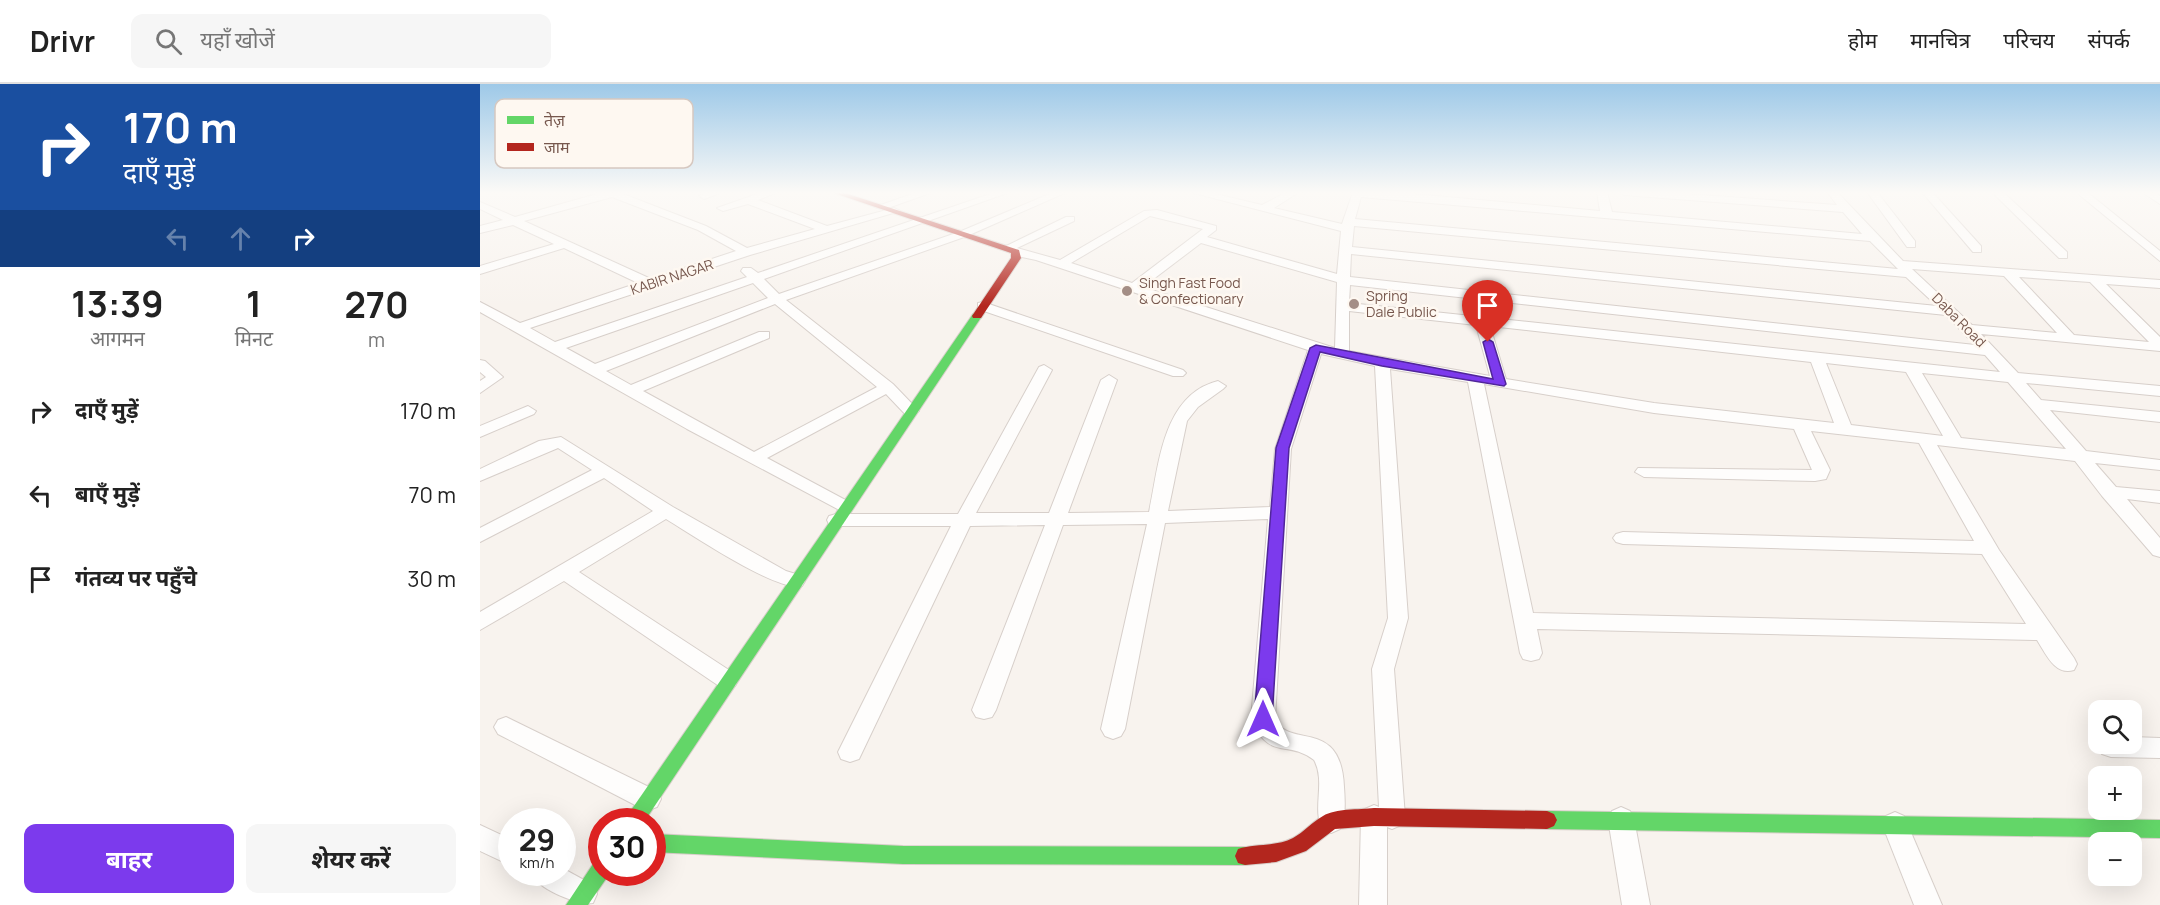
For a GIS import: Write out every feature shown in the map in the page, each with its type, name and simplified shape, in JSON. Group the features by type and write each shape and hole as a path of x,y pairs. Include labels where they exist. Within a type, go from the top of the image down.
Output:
{"street":[{"path":"533,230 650,284"},
{"path":"706,230 746,252"},
{"name":"KABIR NAGAR","path":"520,327 746,252 826,230"},
{"path":"556,347 892,230"},
{"path":"952,230 1316,348 1382,363 1654,408 2160,465"},
{"path":"594,370 777,298 972,230"},
{"path":"1012,250 1049,230"},
{"path":"1061,264 1118,230"},
{"path":"1134,288 1211,230"},
{"path":"1342,354 1343,280 1348,230"},
{"path":"1410,230 1911,274"},
{"path":"1784,230 1873,238"},
{"name":"Daba Road","path":"1866,230 1952,312 1989,351 2160,550"},
{"path":"1901,230 1911,244"},
{"path":"1961,230 1977,249"},
{"path":"2037,230 2062,255"},
{"path":"2128,230 2160,257"},
{"path":"1201,239 1343,280 1688,320 1989,351"},
{"path":"480,270 562,244"},
{"path":"642,808 1016,258 1012,250"},
{"path":"1346,250 1952,312"},
{"path":"729,258 888,387 910,411"},
{"path":"1900,264 2160,284"},
{"path":"2007,272 2070,339"},
{"path":"2092,277 2160,346"},
{"path":"983,306 1178,373"},
{"path":"1342,306 1911,368 2011,375 2160,391"},
{"path":"482,309 520,327 755,458 841,513 963,521 1277,513"},
{"path":"1688,320 1694,344"},
{"path":"1482,321 1500,384"},
{"path":"1968,329 2160,346"},
{"path":"630,390 764,335"},
{"path":"1316,348 1283,448 1263,719 1269,732 1281,739 1308,744 1320,751 1327,759 1331,821"},
{"path":"1817,358 1845,431"},
{"path":"1373,905 1383,817 1383,675 1398,618 1382,363"},
{"path":"480,364 495,377 494,380 480,388"},
{"path":"1911,368 1956,443"},
{"path":"850,752 963,521 1044,370"},
{"path":"984,710 1109,380"},
{"path":"1475,380 1531,654"},
{"path":"1113,729 1179,420 1192,402 1218,386"},
{"path":"755,458 888,387"},
{"path":"2036,404 2160,417"},
{"path":"480,432 528,411"},
{"path":"1644,472 1820,475 1821,470 1801,426"},
{"path":"1926,440 1988,548 2041,632 2066,664"},
{"path":"480,476 556,442 565,444 666,511 779,576 795,580"},
{"path":"480,536 604,471"},
{"path":"2108,492 2160,497"},
{"path":"480,622 566,573 666,511"},
{"path":"1623,538 1988,548"},
{"path":"566,573 727,680"},
{"path":"1524,621 2041,632"},
{"path":"506,727 648,799"},
{"path":"2142,748 2160,748"},
{"path":"666,844 903,855 1250,856 1276,853 1299,845 1331,821 1383,817 2160,829"},
{"path":"1621,819 1636,905"},
{"path":"1895,824 1928,905"},
{"path":"480,837 498,847"},
{"path":"562,886 579,899 589,886"}],"traffic: fast":[{"path":"643,808 977,316"},
{"path":"1547,820 2160,829"},
{"path":"666,844 903,855 1245,856"},
{"path":"576,905 589,886"}],"traffic: jam":[{"path":"951,230 1016,252 1016,258 977,316"},
{"path":"1245,856 1276,853 1299,845 1331,821 1374,817 1547,820"}],"place":[{"name":"Singh Fast Food & Confectionary","path":"1127,291"},
{"name":"Spring Dale Public","path":"1354,304"}],"route":[{"path":"1263,719 1262,696 1281,459 1316,348 1382,363 1500,384 1488,342"}]}
